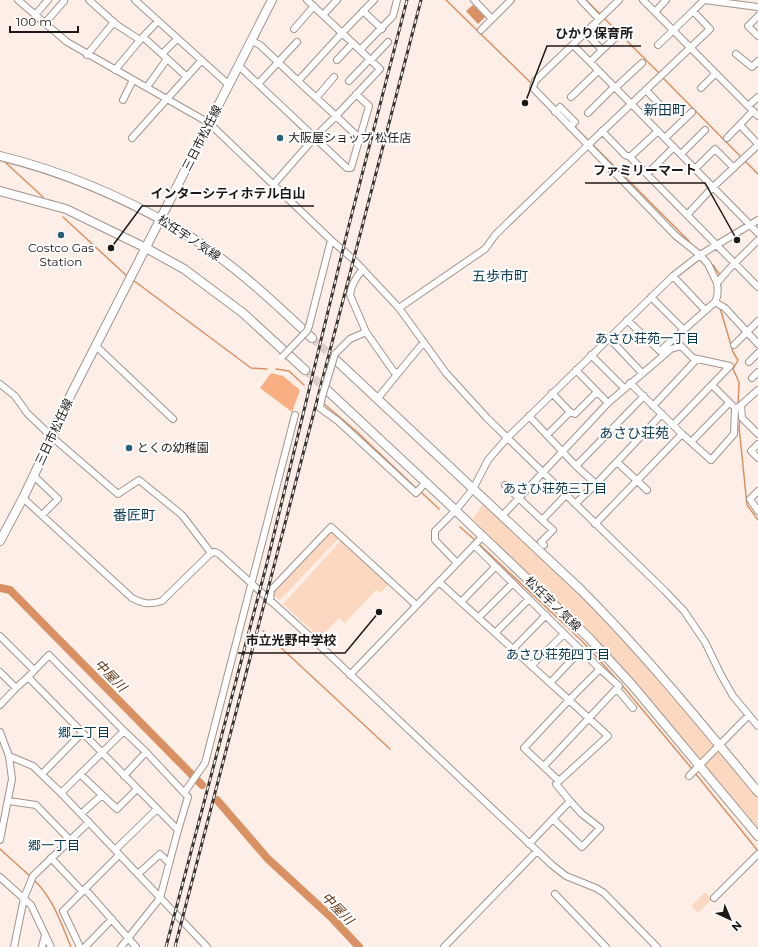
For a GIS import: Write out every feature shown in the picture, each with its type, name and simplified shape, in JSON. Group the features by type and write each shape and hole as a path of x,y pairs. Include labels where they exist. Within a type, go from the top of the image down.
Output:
{"main road":[{"name":"三日市松任線","path":"0,541 34,476 64,408 272,0"},
{"name":"松任宇ノ気線","path":"0,156 76,180 134,206 204,245 257,286 312,338"},
{"path":"0,190 66,209 146,248 184,269 244,313 305,370"},
{"path":"336,357 473,489 581,590 626,636 671,687 758,792"},
{"name":"松任宇ノ気線","path":"328,391 561,610 611,661 694,771 758,836"}],"street":[{"path":"18,0 67,42 209,123 331,240 352,258 399,308 446,373 507,438 684,611 705,642 733,696 748,716 758,726"},
{"path":"35,15 48,0"},
{"path":"89,0 114,22 142,38 187,77"},
{"path":"135,0 229,85"},
{"path":"273,185 315,137 380,69 307,0"},
{"path":"323,15 337,0"},
{"path":"298,81 374,0"},
{"path":"360,50 393,16 397,0"},
{"path":"474,0 492,19"},
{"path":"481,30 511,0"},
{"path":"581,0 601,17"},
{"path":"619,0 535,81 534,86 573,125 676,236 700,255 708,264 718,283 718,304 758,344"},
{"path":"643,0 756,114 740,125 727,138"},
{"path":"654,12 666,0"},
{"path":"658,45 704,0 758,7"},
{"path":"45,24 64,2"},
{"path":"294,29 314,6"},
{"path":"364,11 382,29"},
{"path":"399,308 484,249 496,234 710,29 693,11"},
{"path":"758,16 748,26 758,36"},
{"path":"115,70 158,21"},
{"path":"87,54 114,22"},
{"path":"586,32 602,50"},
{"path":"590,62 616,37"},
{"path":"162,54 177,39"},
{"path":"252,41 260,45 359,138"},
{"path":"258,84 297,42"},
{"path":"349,81 388,42"},
{"path":"337,60 353,43"},
{"path":"573,45 681,154 749,226 758,233"},
{"path":"736,54 752,67 758,61"},
{"path":"147,87 167,59"},
{"path":"132,138 201,61"},
{"path":"588,113 642,63"},
{"path":"239,66 347,168 351,168 369,106 356,94"},
{"path":"571,97 598,71"},
{"path":"701,88 715,74"},
{"path":"316,98 334,78"},
{"path":"123,100 133,80"},
{"path":"646,90 662,106"},
{"path":"748,106 758,97"},
{"path":"665,138 692,112"},
{"path":"687,215 712,188 758,146 740,125"},
{"path":"681,154 706,130"},
{"path":"602,131 625,155 630,157 758,287"},
{"path":"630,157 658,131"},
{"path":"646,174 674,147"},
{"path":"695,169 715,149 734,168"},
{"path":"457,563 435,540 435,531 456,510 473,489 488,460 507,438 673,276 716,244 758,220"},
{"path":"282,357 307,331 331,240"},
{"path":"718,283 734,263 758,240"},
{"path":"363,269 357,275 351,288 350,295 366,332 394,372 399,372"},
{"path":"673,276 705,310"},
{"path":"651,297 684,330"},
{"path":"627,320 660,351 705,310 718,304"},
{"path":"734,345 746,331 758,321"},
{"path":"366,332 350,339 336,357 322,397 320,408 338,421 416,493 426,482"},
{"path":"609,338 642,373"},
{"path":"673,425 730,366 693,358 674,339"},
{"path":"378,398 424,342"},
{"path":"96,346 173,419"},
{"path":"502,516 608,403 671,349 681,346"},
{"path":"749,362 758,353"},
{"path":"591,355 624,388"},
{"path":"653,406 697,359"},
{"path":"576,370 608,403"},
{"path":"752,378 758,372"},
{"path":"630,383 711,460 734,434 738,407 758,390"},
{"path":"0,384 15,396 27,413 52,437 118,494 139,480 182,516 211,553"},
{"path":"712,385 729,403 738,407 742,418 758,434"},
{"path":"552,393 570,412 575,414 597,392"},
{"path":"576,466 644,396"},
{"path":"691,442 729,403"},
{"path":"547,435 570,412"},
{"path":"184,793 205,762 295,414"},
{"path":"575,504 662,414"},
{"path":"529,416 576,466 596,484"},
{"path":"595,524 682,434"},
{"path":"758,444 751,451 758,458"},
{"path":"617,462 647,490"},
{"path":"34,476 58,499 42,515"},
{"path":"505,485 518,499 553,530 541,542 544,545"},
{"path":"758,491 750,499 758,511"},
{"path":"542,520 566,495"},
{"path":"23,498 132,598 141,603 152,604 162,601 211,553 215,552 219,554 552,865 566,876 596,888 604,893 657,947"},
{"path":"270,601 271,590 331,527 416,605"},
{"path":"350,675 483,536"},
{"path":"474,545 619,686 544,766"},
{"path":"461,602 495,567"},
{"path":"439,582 608,736 556,784 582,814 600,828 582,847 553,819"},
{"path":"478,618 513,583"},
{"path":"495,633 529,599"},
{"path":"513,649 546,616"},
{"path":"531,666 564,634"},
{"path":"0,636 34,670"},
{"path":"550,683 581,650"},
{"path":"0,705 49,655 146,752 188,797 160,898 121,947"},
{"path":"559,781 524,748 600,669"},
{"path":"0,672 16,688"},
{"path":"28,677 178,830"},
{"path":"616,689 633,708"},
{"path":"694,771 748,716"},
{"path":"61,793 124,731"},
{"path":"0,732 9,756 12,779 9,801 1,826 0,840"},
{"path":"42,774 82,733"},
{"path":"124,776 146,752"},
{"path":"9,756 33,766 42,774 207,947"},
{"path":"80,774 117,809 137,789"},
{"path":"81,814 102,795"},
{"path":"9,801 36,805 70,840"},
{"path":"530,844 570,801"},
{"path":"80,947 63,911 157,809"},
{"path":"14,947 24,898 32,878 89,822"},
{"path":"444,947 537,851"},
{"path":"138,874 160,854 169,863"},
{"path":"714,898 758,854"},
{"path":"52,858 112,919 136,947"},
{"path":"0,877 30,905 51,947"},
{"path":"555,894 606,947"},
{"path":"86,947 112,919"},
{"path":"42,947 45,935"}],"shaded area":[{"path":"473,5 485,17 478,24 466,11"},
{"path":"271,373 283,376 300,390 292,412 260,388"},
{"path":"483,503 562,576 635,651 714,745 700,760 604,649 473,519"},
{"path":"333,530 340,537 280,600 272,595 274,590"},
{"path":"342,539 389,584 381,593 376,590 345,623 339,618 320,638 283,604"},
{"path":"719,750 758,798 758,831 703,765"},
{"path":"705,892 712,899 698,913 691,906"}],"waterway":[{"path":"446,0 532,84"},
{"path":"586,0 600,14"},
{"path":"603,17 660,74"},
{"path":"662,77 742,158"},
{"path":"559,110 571,123"},
{"path":"574,126 590,142"},
{"path":"592,144 689,241"},
{"path":"745,161 758,174"},
{"path":"6,163 43,197"},
{"path":"63,217 128,277"},
{"path":"713,265 720,275"},
{"path":"133,280 251,368 267,369"},
{"path":"720,293 721,283"},
{"path":"720,308 733,352 738,360 733,369 739,382 738,405"},
{"path":"276,369 289,371 304,385"},
{"path":"323,403 356,431 416,488"},
{"path":"740,418 739,427 747,505 758,520"},
{"path":"420,491 439,509"},
{"path":"460,527 475,540"},
{"path":"480,545 582,641 618,681"},
{"name":"中屋川","path":"0,588 10,590 202,785"},
{"path":"263,631 390,749"},
{"path":"621,684 693,770"},
{"path":"695,773 758,851"},
{"name":"中屋川","path":"217,800 268,859 331,917 359,947"},
{"path":"0,849 31,877"},
{"path":"34,880 41,887 51,903 71,947"}],"tunnel":[{"path":"312,338 337,361"},
{"path":"305,370 328,391"}],"railway":[{"path":"166,947 267,563 347,233 407,0"},
{"path":"175,947 421,0"}],"place":[{"name":"ひかり保育所","path":"525,103"},
{"name":"大阪屋ショップ 松任店","path":"280,138"},
{"name":"Costco Gas Station","path":"61,235"},
{"name":"ファミリーマート","path":"737,240"},
{"name":"インターシティホテル白山","path":"111,248"},
{"name":"とくの幼稚園","path":"129,448"},
{"name":"市立光野中学校","path":"379,612"}],"district":[{"name":"新田町","path":"665,110"},
{"name":"五歩市町","path":"500,276"},
{"name":"あさひ荘苑一丁目","path":"647,338"},
{"name":"あさひ荘苑","path":"634,433"},
{"name":"あさひ荘苑三丁目","path":"555,488"},
{"name":"番匠町","path":"134,515"},
{"name":"あさひ荘苑四丁目","path":"558,654"},
{"name":"郷二丁目","path":"84,732"},
{"name":"郷一丁目","path":"54,845"}]}
